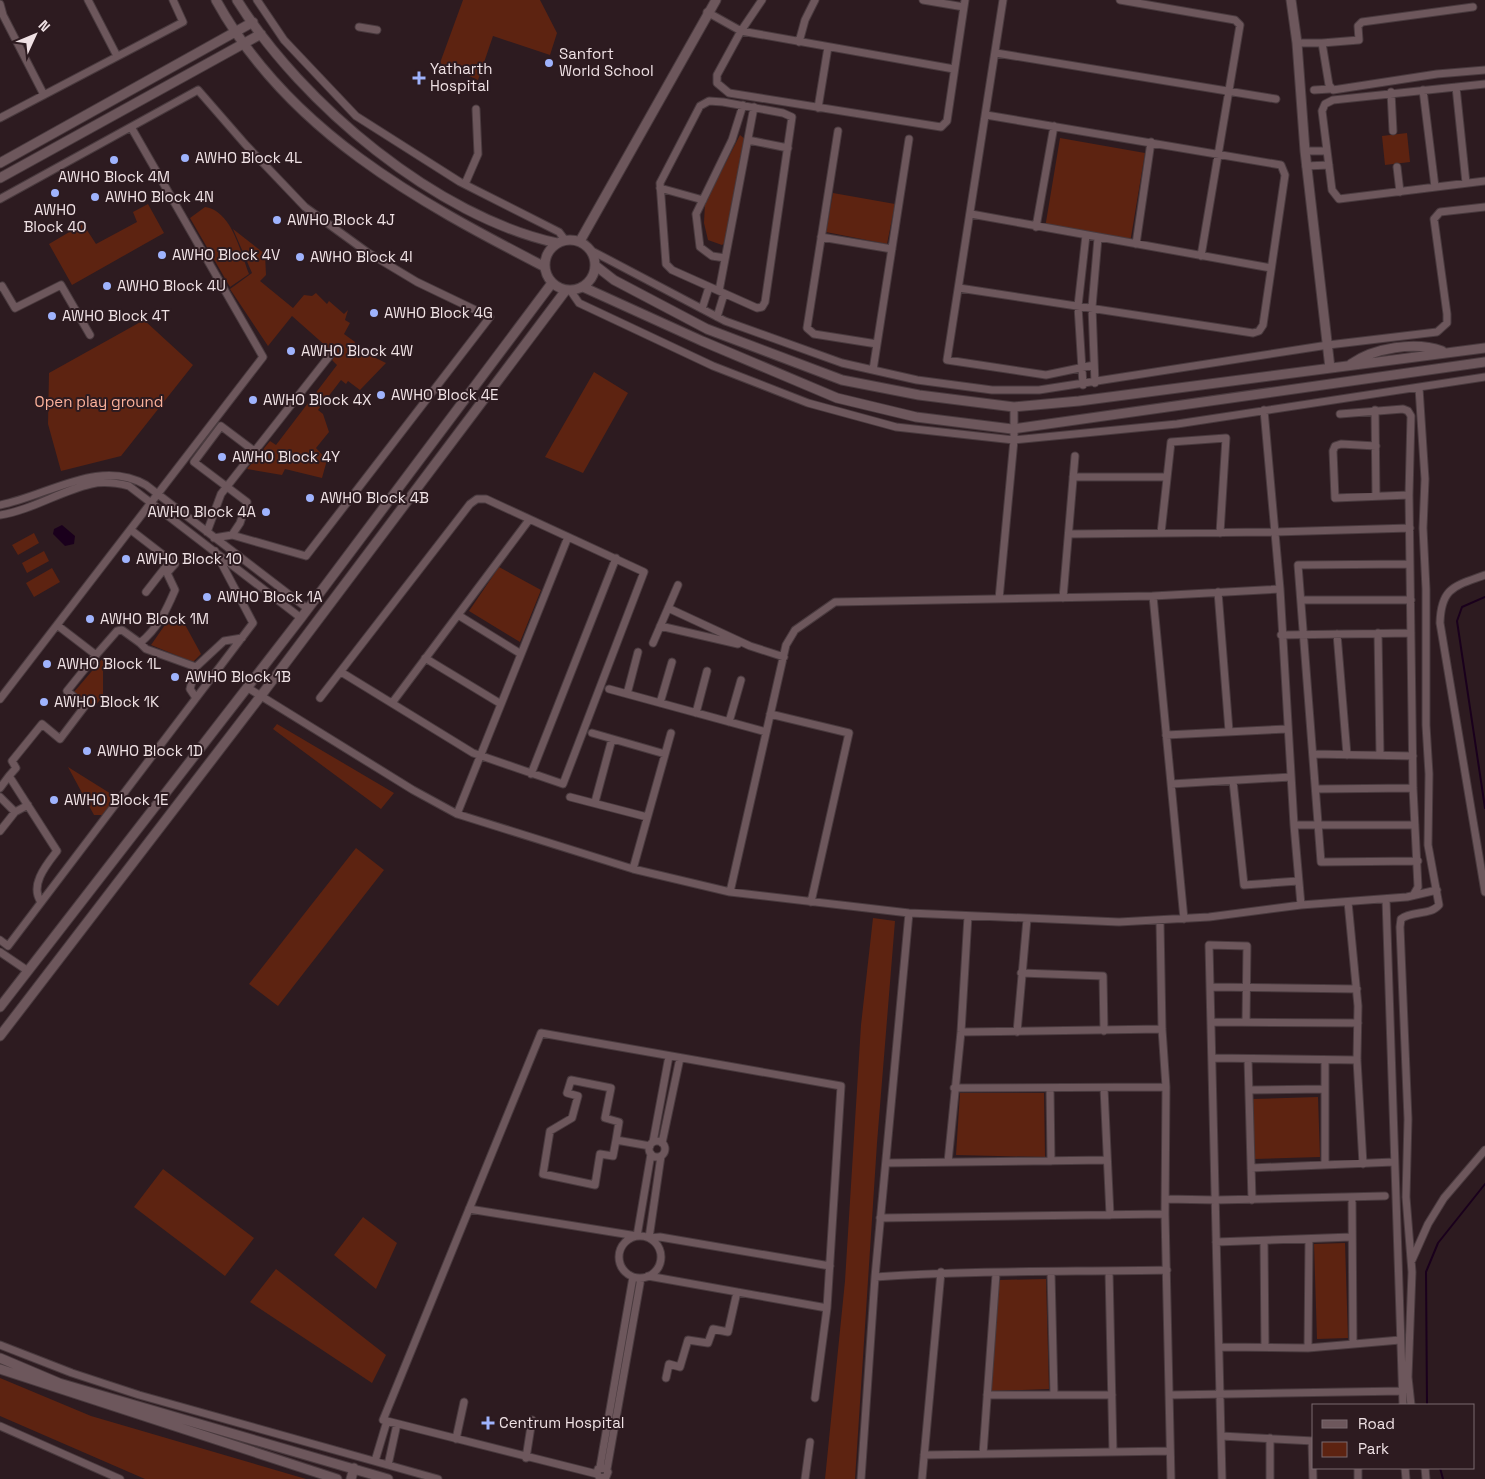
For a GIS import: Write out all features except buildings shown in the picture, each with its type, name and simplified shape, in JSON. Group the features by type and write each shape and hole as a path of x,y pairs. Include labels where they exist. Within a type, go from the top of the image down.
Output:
{"street":[{"path":"88,0 117,56"},
{"path":"0,118 183,22 173,0"},
{"path":"216,0 244,44 279,86 322,129 375,171 475,231 545,267"},
{"path":"237,0 293,74 331,113 387,159 484,218 524,234 561,241 580,241 592,251 717,317 842,363 917,380 992,390 1039,390 1083,385 1328,346 1437,332 1443,329 1447,323 1448,314 1434,219 1440,212 1485,207"},
{"path":"257,0 284,40 356,116 465,184 559,232 561,241"},
{"path":"580,241 707,12 716,0"},
{"path":"762,0 741,31 717,75 716,83 721,88 729,93 941,127 946,121 964,4 924,0"},
{"path":"799,42 805,20 815,0"},
{"path":"1003,0 947,360 1046,375 1094,365"},
{"path":"1120,0 1234,20 1240,25 1202,256"},
{"path":"1291,0 1297,43 1304,151 1330,368"},
{"path":"0,4 3,14 44,95"},
{"path":"1297,43 1359,40 1358,26 1362,22 1473,6"},
{"path":"707,12 741,31 954,69"},
{"path":"0,164 253,22"},
{"path":"359,27 377,30"},
{"path":"0,178 261,34"},
{"path":"1322,43 1330,89"},
{"path":"818,108 828,47"},
{"path":"996,53 1276,99"},
{"path":"1314,90 1437,74 1485,70"},
{"path":"1485,84 1390,92 1333,100 1325,104 1322,111 1332,190 1339,199 1485,181"},
{"path":"1456,87 1466,182"},
{"path":"0,199 198,90 244,144 305,207 367,252 417,282 490,317 306,556 232,535 214,538"},
{"path":"1424,90 1435,187"},
{"path":"1390,92 1392,131"},
{"path":"709,101 743,105 783,112 792,117 765,302 757,308 672,270 666,264 660,188 660,183 700,106 709,101"},
{"path":"726,258 712,256 700,247 696,214 732,140 743,105"},
{"path":"717,317 754,107"},
{"path":"465,184 478,154 476,109"},
{"path":"959,288 1253,333 1259,331 1263,325 1285,176 1284,169 1277,162 1218,154 986,115"},
{"path":"1036,227 1054,126"},
{"path":"0,699 263,357 131,127"},
{"path":"838,131 807,328 809,332 877,344"},
{"path":"873,370 909,139"},
{"path":"748,140 788,148"},
{"path":"1136,244 1151,142"},
{"path":"1304,151 1327,151"},
{"path":"1306,166 1329,165"},
{"path":"1397,167 1400,192"},
{"path":"660,188 702,200"},
{"path":"971,214 1271,268"},
{"path":"1083,385 1078,306 1086,235"},
{"path":"821,237 892,249"},
{"path":"1095,383 1092,307 1098,238"},
{"path":"561,241 550,249 545,267 552,283 568,290 579,303 712,366 808,403 896,427 1014,440 1177,424 1485,377"},
{"path":"583,287 594,275 596,266 592,251"},
{"path":"596,266 614,280 707,329 842,380 919,395 1014,408 1330,368 1348,365 1360,357 1399,348 1424,348 1446,353 1485,348"},
{"path":"0,1007 302,618 552,283"},
{"path":"0,287 2,286 15,308 61,285 90,335"},
{"path":"0,1036 260,697 568,290 583,287 702,341 837,398 916,417 1012,429 1485,362"},
{"path":"702,309 709,287"},
{"path":"207,532 226,488 330,354"},
{"path":"1411,1404 1408,1377 1411,1260 1406,1197 1408,1120 1400,927 1401,919 1406,915 1435,910 1439,906 1428,845 1429,774 1426,725 1424,479 1419,388"},
{"path":"999,599 1014,440 1012,429 1014,408"},
{"path":"1340,414 1403,409 1408,411 1411,416 1409,495 1412,756 1418,861 1418,887 1414,894"},
{"path":"1264,410 1280,589 1294,825 1301,905"},
{"path":"1375,410 1376,496"},
{"path":"214,421 254,452"},
{"path":"221,426 194,462 247,502 240,523 232,535"},
{"path":"1161,533 1171,442 1226,438 1220,533"},
{"path":"1376,446 1341,444 1335,446 1333,451 1335,498 1409,495"},
{"path":"1064,598 1075,456"},
{"path":"0,506 20,501 92,475 109,474 132,477 158,494 308,609"},
{"path":"1073,477 1167,477"},
{"path":"0,514 36,505 91,484 112,482 130,486 302,618"},
{"path":"320,698 470,504 477,499 486,500 616,558 641,570 644,574 565,781 559,784 480,756 341,672"},
{"path":"392,703 529,520"},
{"path":"1070,534 1220,533 1410,528"},
{"path":"131,530 175,564 167,573 175,590 163,617 150,635 140,643"},
{"path":"457,814 568,537"},
{"path":"0,940 8,946 254,623 215,551"},
{"path":"531,774 616,558"},
{"path":"146,592 171,560"},
{"path":"1410,564 1298,565 1321,862 1418,861"},
{"path":"1485,575 1448,590 1441,604 1440,623 1485,892"},
{"path":"653,643 678,585"},
{"path":"730,892 786,645 795,630 836,602 1153,596 1280,589"},
{"path":"1218,592 1229,732"},
{"path":"1153,596 1184,920"},
{"path":"1301,600 1411,600"},
{"path":"668,608 750,646"},
{"path":"458,615 521,654"},
{"path":"57,625 96,655"},
{"path":"660,626 750,646 784,657"},
{"path":"0,788 16,768 12,761 42,724 60,739 85,706 67,691 117,630 122,630 146,649 196,667"},
{"path":"1378,633 1380,756"},
{"path":"1282,635 1411,633"},
{"path":"1337,634 1347,755"},
{"path":"196,698 190,689 196,667 224,641 242,638"},
{"path":"627,694 638,652"},
{"path":"425,658 501,704"},
{"path":"660,703 672,662"},
{"path":"696,713 707,671"},
{"path":"729,722 742,680"},
{"path":"248,688 413,790 457,814 633,868 730,892 910,913 1027,919 1160,922 1301,905 1386,899 1437,890"},
{"path":"609,689 766,732"},
{"path":"770,714 848,732 811,902"},
{"path":"1166,734 1288,728"},
{"path":"633,868 671,732"},
{"path":"592,733 665,754"},
{"path":"595,802 612,739"},
{"path":"1313,754 1412,756"},
{"path":"10,776 57,852 44,868 38,884 38,897 42,902"},
{"path":"1171,784 1291,778"},
{"path":"1233,781 1244,884 1298,881"},
{"path":"1316,789 1413,788"},
{"path":"570,796 647,817"},
{"path":"0,797 15,812"},
{"path":"0,832 15,812 28,805"},
{"path":"1294,825 1415,825"},
{"path":"1386,899 1403,1404"},
{"path":"1348,902 1357,989 1363,1164"},
{"path":"861,1479 880,1218 910,913"},
{"path":"948,1162 961,1032 968,916"},
{"path":"1017,1032 1027,919"},
{"path":"1160,922 1162,1029 1166,1087 1165,1214 1171,1479"},
{"path":"1222,1479 1209,945 1247,946 1246,1022"},
{"path":"0,952 28,971"},
{"path":"1021,973 1103,976 1104,1031"},
{"path":"1210,987 1357,989"},
{"path":"1211,1022 1358,1023"},
{"path":"961,1032 1162,1029"},
{"path":"600,1473 526,1458 383,1420 541,1033 841,1086 827,1308 815,1398"},
{"path":"637,1236 651,1147 670,1056"},
{"path":"649,1238 661,1156 665,1150 662,1143 680,1058"},
{"path":"1212,1058 1358,1060"},
{"path":"1248,1059 1252,1200"},
{"path":"1325,1060 1325,1165"},
{"path":"570,1080 611,1088 605,1118 619,1122 616,1140 613,1156 600,1154 595,1184 542,1174 550,1131 572,1118 578,1096 567,1093 570,1080"},
{"path":"954,1088 1166,1087"},
{"path":"1050,1088 1051,1161"},
{"path":"1104,1088 1110,1215"},
{"path":"1249,1090 1325,1089"},
{"path":"616,1140 651,1147 662,1143"},
{"path":"651,1147 656,1156 661,1156"},
{"path":"1411,1260 1428,1224 1444,1198 1485,1150"},
{"path":"886,1163 1107,1160"},
{"path":"1251,1168 1394,1162"},
{"path":"1166,1199 1252,1200 1385,1196"},
{"path":"1352,1197 1353,1344"},
{"path":"469,1209 649,1238 660,1237 830,1266"},
{"path":"880,1218 1165,1214"},
{"path":"637,1236 624,1242 618,1254 622,1268 641,1277 827,1308"},
{"path":"1216,1242 1352,1237"},
{"path":"606,1478 602,1479 600,1473 641,1277 658,1267 661,1260 658,1247 649,1238"},
{"path":"1308,1348 1309,1240"},
{"path":"1264,1241 1265,1347"},
{"path":"875,1277 941,1272 996,1274 1166,1270"},
{"path":"1109,1271 1112,1452"},
{"path":"922,1479 941,1272"},
{"path":"1051,1273 1054,1395"},
{"path":"983,1454 996,1274"},
{"path":"666,1378 669,1364 680,1366 688,1340 708,1343 714,1329 728,1332 737,1292"},
{"path":"1219,1347 1308,1348 1400,1340"},
{"path":"0,1345 72,1374 139,1395 438,1479"},
{"path":"0,1358 59,1383 354,1468 371,1477 388,1479"},
{"path":"0,1369 336,1479"},
{"path":"1169,1395 1403,1391"},
{"path":"987,1395 1112,1396"},
{"path":"456,1439 464,1402"},
{"path":"526,1458 532,1420"},
{"path":"375,1461 387,1421"},
{"path":"388,1465 397,1424"},
{"path":"0,1426 120,1479"},
{"path":"1222,1436 1312,1441"},
{"path":"1270,1438 1270,1479"},
{"path":"805,1479 810,1442"},
{"path":"924,1455 1170,1451"},
{"path":"352,1479 354,1468"}],"green space":[{"path":"463,0 540,0 557,33 550,55 493,36 478,80 440,63"},
{"path":"1407,133 1410,162 1385,165 1382,136"},
{"path":"740,135 746,140 727,241 722,245 708,240 704,223 705,203"},
{"path":"1060,138 1145,153 1130,243 1045,228"},
{"path":"833,193 895,204 887,244 826,232"},
{"path":"148,204 164,233 72,285 49,244 83,224 96,244 137,222 133,212"},
{"path":"205,207 214,210 222,216 234,233 249,274 230,287 190,218"},
{"path":"233,229 265,254 266,275 260,281 293,308 304,295 312,296 316,293 327,304 329,301 344,314 348,310 345,320 350,323 344,334 355,342 353,347 386,363 360,390 348,381 346,384 341,380 318,410 323,414 329,432 316,448 327,460 322,478 285,469 282,475 247,469 270,441 276,445 337,365 332,360 336,355 292,316 268,346 230,289 252,273"},
{"name":"Open play ground","path":"144,320 193,365 121,456 61,471 48,424 49,373"},
{"path":"594,372 628,393 583,473 545,457"},
{"path":"34,533 39,543 18,555 12,545"},
{"path":"44,551 49,561 27,573 22,563"},
{"path":"499,567 541,590 520,642 469,611"},
{"path":"52,568 60,582 34,597 26,583"},
{"path":"183,621 201,654 193,662 151,645 167,622 171,625"},
{"path":"103,658 103,696 93,709 74,692"},
{"path":"277,724 394,793 381,809 273,729"},
{"path":"68,767 116,797 102,815 94,815"},
{"path":"356,848 384,870 278,1006 249,984"},
{"path":"873,918 895,921 877,1143 855,1479 825,1479 845,1281 861,1025"},
{"path":"960,1093 1044,1093 1045,1157 956,1155"},
{"path":"1318,1097 1320,1157 1253,1159 1252,1099"},
{"path":"163,1169 254,1238 225,1276 134,1207"},
{"path":"363,1217 397,1243 376,1289 334,1255"},
{"path":"1345,1243 1348,1338 1317,1339 1314,1244"},
{"path":"276,1269 386,1355 372,1383 250,1302"},
{"path":"1046,1279 1049,1389 991,1391 999,1280"},
{"path":"0,1378 91,1416 306,1479 145,1479 0,1416"}],"shaded area":[{"path":"62,525 75,536 74,544 65,546 53,534 54,529"}],"waterway":[{"path":"1485,597 1462,607 1457,621 1485,808"},
{"path":"1427,1404 1426,1272 1438,1243 1485,1184"},
{"path":"1440,1469 1443,1479"}],"place":[{"name":"Sanfort World School","path":"549,63"},
{"name":"Yatharth Hospital","path":"419,78"},
{"name":"AWHO Block 4L","path":"185,158"},
{"name":"AWHO Block 4M","path":"114,160"},
{"name":"AWHO Block 4O","path":"55,193"},
{"name":"AWHO Block 4N","path":"95,197"},
{"name":"AWHO Block 4J","path":"277,220"},
{"name":"AWHO Block 4V","path":"162,255"},
{"name":"AWHO Block 4I","path":"300,257"},
{"name":"AWHO Block 4U","path":"107,286"},
{"name":"AWHO Block 4G","path":"374,313"},
{"name":"AWHO Block 4T","path":"52,316"},
{"name":"AWHO Block 4W","path":"291,351"},
{"name":"AWHO Block 4E","path":"381,395"},
{"name":"AWHO Block 4X","path":"253,400"},
{"name":"AWHO Block 4Y","path":"222,457"},
{"name":"AWHO Block 4B","path":"310,498"},
{"name":"AWHO Block 4A","path":"266,512"},
{"name":"AWHO Block 1O","path":"126,559"},
{"name":"AWHO Block 1A","path":"207,597"},
{"name":"AWHO Block 1M","path":"90,619"},
{"name":"AWHO Block 1L","path":"47,664"},
{"name":"AWHO Block 1B","path":"175,677"},
{"name":"AWHO Block 1K","path":"44,702"},
{"name":"AWHO Block 1D","path":"87,751"},
{"name":"AWHO Block 1E","path":"54,800"},
{"name":"Centrum Hospital","path":"488,1423"}]}
